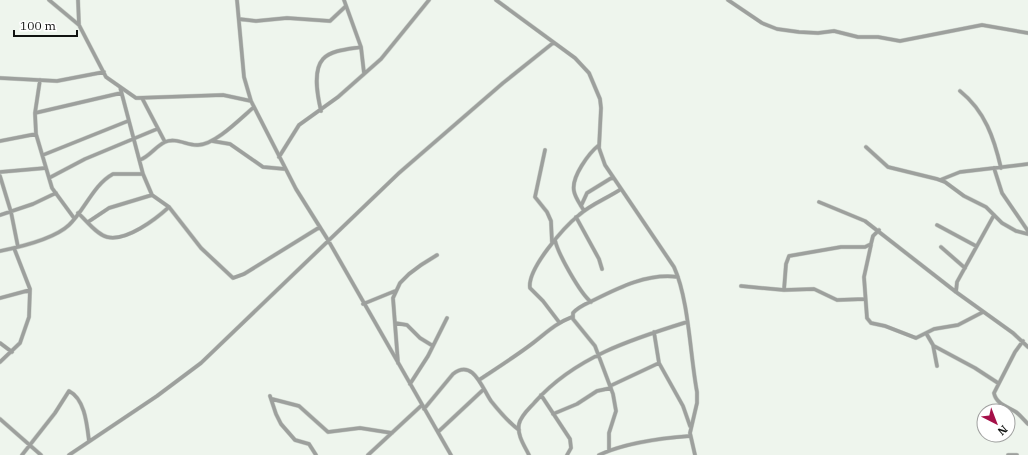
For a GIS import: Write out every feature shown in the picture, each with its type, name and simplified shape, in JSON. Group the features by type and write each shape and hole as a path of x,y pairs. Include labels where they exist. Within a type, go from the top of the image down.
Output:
{"street":[{"path":"49,0 79,25 106,77 136,98 223,95 251,101"},
{"path":"78,0 79,25"},
{"path":"237,0 244,77 251,101 285,169 328,240 450,455"},
{"path":"344,0 361,47 364,73"},
{"path":"279,157 299,125 321,111 389,51 429,0"},
{"path":"496,0 582,64 589,73 601,108 599,145 605,166 674,266 678,277 687,322 697,392 697,403 690,428 690,436 695,455"},
{"path":"728,0 762,23 800,32 818,33 834,31 858,37 878,37 900,41 982,25 1028,32"},
{"path":"239,19 256,21 287,18 330,21 346,6"},
{"path":"69,455 157,396 201,363 328,240 422,152 553,43"},
{"path":"321,111 317,90 320,63 328,55 361,47"},
{"path":"0,78 57,81 104,72"},
{"path":"40,80 35,113 36,134 49,178 56,193 74,218"},
{"path":"120,87 143,174 152,195 169,207 201,248 233,278 244,274 320,227"},
{"path":"960,91 974,104 990,128 1001,168"},
{"path":"35,113 121,93"},
{"path":"142,98 165,142"},
{"path":"140,160 150,155 165,142 176,141 197,146 212,141 254,107"},
{"path":"43,155 128,120"},
{"path":"49,178 85,159 157,129"},
{"path":"0,141 36,134"},
{"path":"212,141 230,144 263,167 285,169"},
{"path":"584,211 574,191 576,178 592,151 599,145"},
{"path":"866,147 888,167 940,180 964,196 986,207 1002,223 1016,231 1028,234"},
{"path":"545,150 535,197 547,212 551,221 554,242 563,262 582,293 591,302"},
{"path":"940,180 960,172 1028,164"},
{"path":"0,172 46,168"},
{"path":"994,168 1002,193 1028,231"},
{"path":"0,251 61,231 74,218 108,177 119,173 143,174"},
{"path":"0,176 11,212 16,247 30,290 29,317 26,330 20,343 0,362"},
{"path":"581,206 587,193 613,177"},
{"path":"559,322 530,286 531,278 543,255 576,217 621,189"},
{"path":"0,215 11,212 56,193"},
{"path":"88,222 109,208 152,195"},
{"path":"819,202 832,208 855,215 879,230 956,292 1028,346"},
{"path":"78,213 101,234 114,238 146,226 169,207"},
{"path":"956,292 957,282 994,215"},
{"path":"576,217 599,259 602,269"},
{"path":"937,225 976,246"},
{"path":"879,230 873,236 864,276 867,318 871,323 885,326 916,338 934,329 958,325 983,312"},
{"path":"784,290 786,264 789,256 846,247 865,247 871,245"},
{"path":"941,247 965,268"},
{"path":"398,365 393,298 396,291 409,274 421,264 437,256"},
{"path":"479,380 559,322 572,317 576,309 622,286 651,278 678,277"},
{"path":"741,286 784,290 814,289 837,300 865,299"},
{"path":"0,298 30,290"},
{"path":"363,304 396,291"},
{"path":"572,317 588,336 599,354 610,387 616,411 609,432 608,451"},
{"path":"410,384 433,346 447,318"},
{"path":"529,455 521,439 519,422 541,395 564,375 599,354 628,341 687,322"},
{"path":"395,323 408,326 420,338 433,346"},
{"path":"654,332 659,363 683,406 690,428"},
{"path":"926,333 934,346 937,366"},
{"path":"1023,341 998,383 994,393 995,398 1004,406 1015,412 1028,424"},
{"path":"0,343 12,352"},
{"path":"934,346 975,368 998,383"},
{"path":"553,414 577,404 597,391 610,387 659,363"},
{"path":"424,409 459,370 464,369 472,372 506,419 519,430"},
{"path":"438,432 484,389"},
{"path":"22,455 69,391 77,399 83,409 89,441"},
{"path":"541,395 570,439 571,448 567,455"},
{"path":"316,455 309,444 295,440 281,424 271,398 299,406 328,432 360,428 392,433"},
{"path":"368,455 422,405"},
{"path":"0,419 41,455"},
{"path":"599,455 608,451 668,438 690,436"},
{"path":"1008,455 1017,455"}]}
